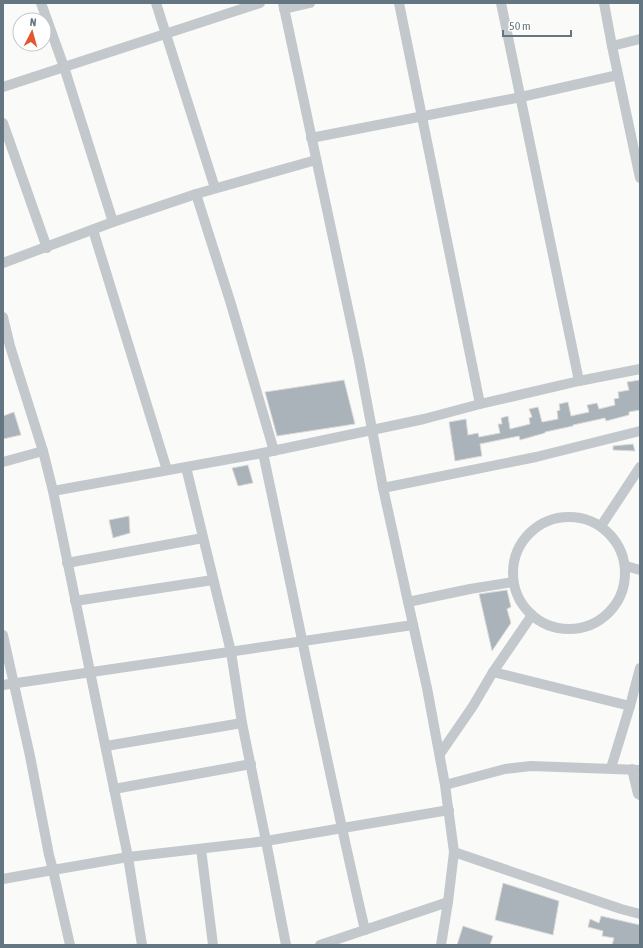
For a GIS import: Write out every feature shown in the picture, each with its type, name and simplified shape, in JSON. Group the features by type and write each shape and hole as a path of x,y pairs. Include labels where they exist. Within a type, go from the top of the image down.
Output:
{"street":[{"path":"41,3 64,67 113,222"},
{"path":"156,3 216,188"},
{"path":"3,87 260,3"},
{"path":"310,3 284,6 359,360 383,488 440,754 449,810 454,852 448,902 440,945"},
{"path":"399,3 480,404"},
{"path":"501,3 579,381"},
{"path":"604,3 640,178"},
{"path":"612,46 640,39"},
{"path":"311,138 521,97 618,75"},
{"path":"3,123 47,248"},
{"path":"3,263 47,248 113,222 196,194 316,160"},
{"path":"196,194 231,304 274,451"},
{"path":"93,230 167,470"},
{"path":"3,317 7,347 43,451 53,491 128,857 142,945"},
{"path":"53,491 274,451 371,429 424,419 480,404 579,381 640,369"},
{"path":"383,488 536,457 640,431"},
{"path":"3,462 43,451"},
{"path":"263,453 304,642 341,828 365,930"},
{"path":"186,467 230,652 242,723 286,945"},
{"path":"601,526 640,467"},
{"path":"573,516 588,519 601,526 610,533 618,543 626,566 626,583 620,599 610,613 596,623 580,628 563,629 547,625 532,615 523,606 517,595 513,582 513,568 516,554 523,540 532,530 545,522 559,517 573,516"},
{"path":"67,563 203,538"},
{"path":"626,566 640,570"},
{"path":"75,601 213,580"},
{"path":"408,602 513,582"},
{"path":"440,754 532,615"},
{"path":"3,685 413,625"},
{"path":"3,635 30,756 49,855 70,945"},
{"path":"611,768 640,668"},
{"path":"493,672 630,706"},
{"path":"106,746 242,723"},
{"path":"114,788 251,764"},
{"path":"445,785 505,769 531,766 611,768 636,770 638,794 640,795"},
{"path":"3,879 128,857 266,841 449,810"},
{"path":"201,849 213,945"},
{"path":"454,852 614,907 640,914"},
{"path":"320,945 448,902"}],"building":[{"path":"344,380 355,424 277,436 265,392"},
{"path":"640,380 640,410 629,412 629,415 606,421 605,418 573,425 520,440 519,436 480,444 482,456 455,461 449,422 466,419 468,435 478,433 479,437 500,433 498,424 502,424 501,418 508,416 510,429 530,424 529,418 532,417 529,409 538,407 542,422 558,419 557,411 560,410 559,404 568,402 571,416 589,412 587,405 597,403 599,409 615,405 614,399 619,398 618,392 629,390 627,382"},
{"path":"14,412 21,435 3,439 3,416"},
{"path":"633,444 635,451 613,450 613,446"},
{"path":"248,465 253,483 238,486 232,468"},
{"path":"129,516 130,533 113,538 109,520"},
{"path":"507,590 511,607 507,609 511,623 492,651 479,594"},
{"path":"503,883 559,901 553,935 495,920"},
{"path":"601,916 640,925 640,945 612,945 614,938 602,936 603,931 588,927 590,919 599,923"},
{"path":"463,926 493,936 490,945 457,945"}]}
